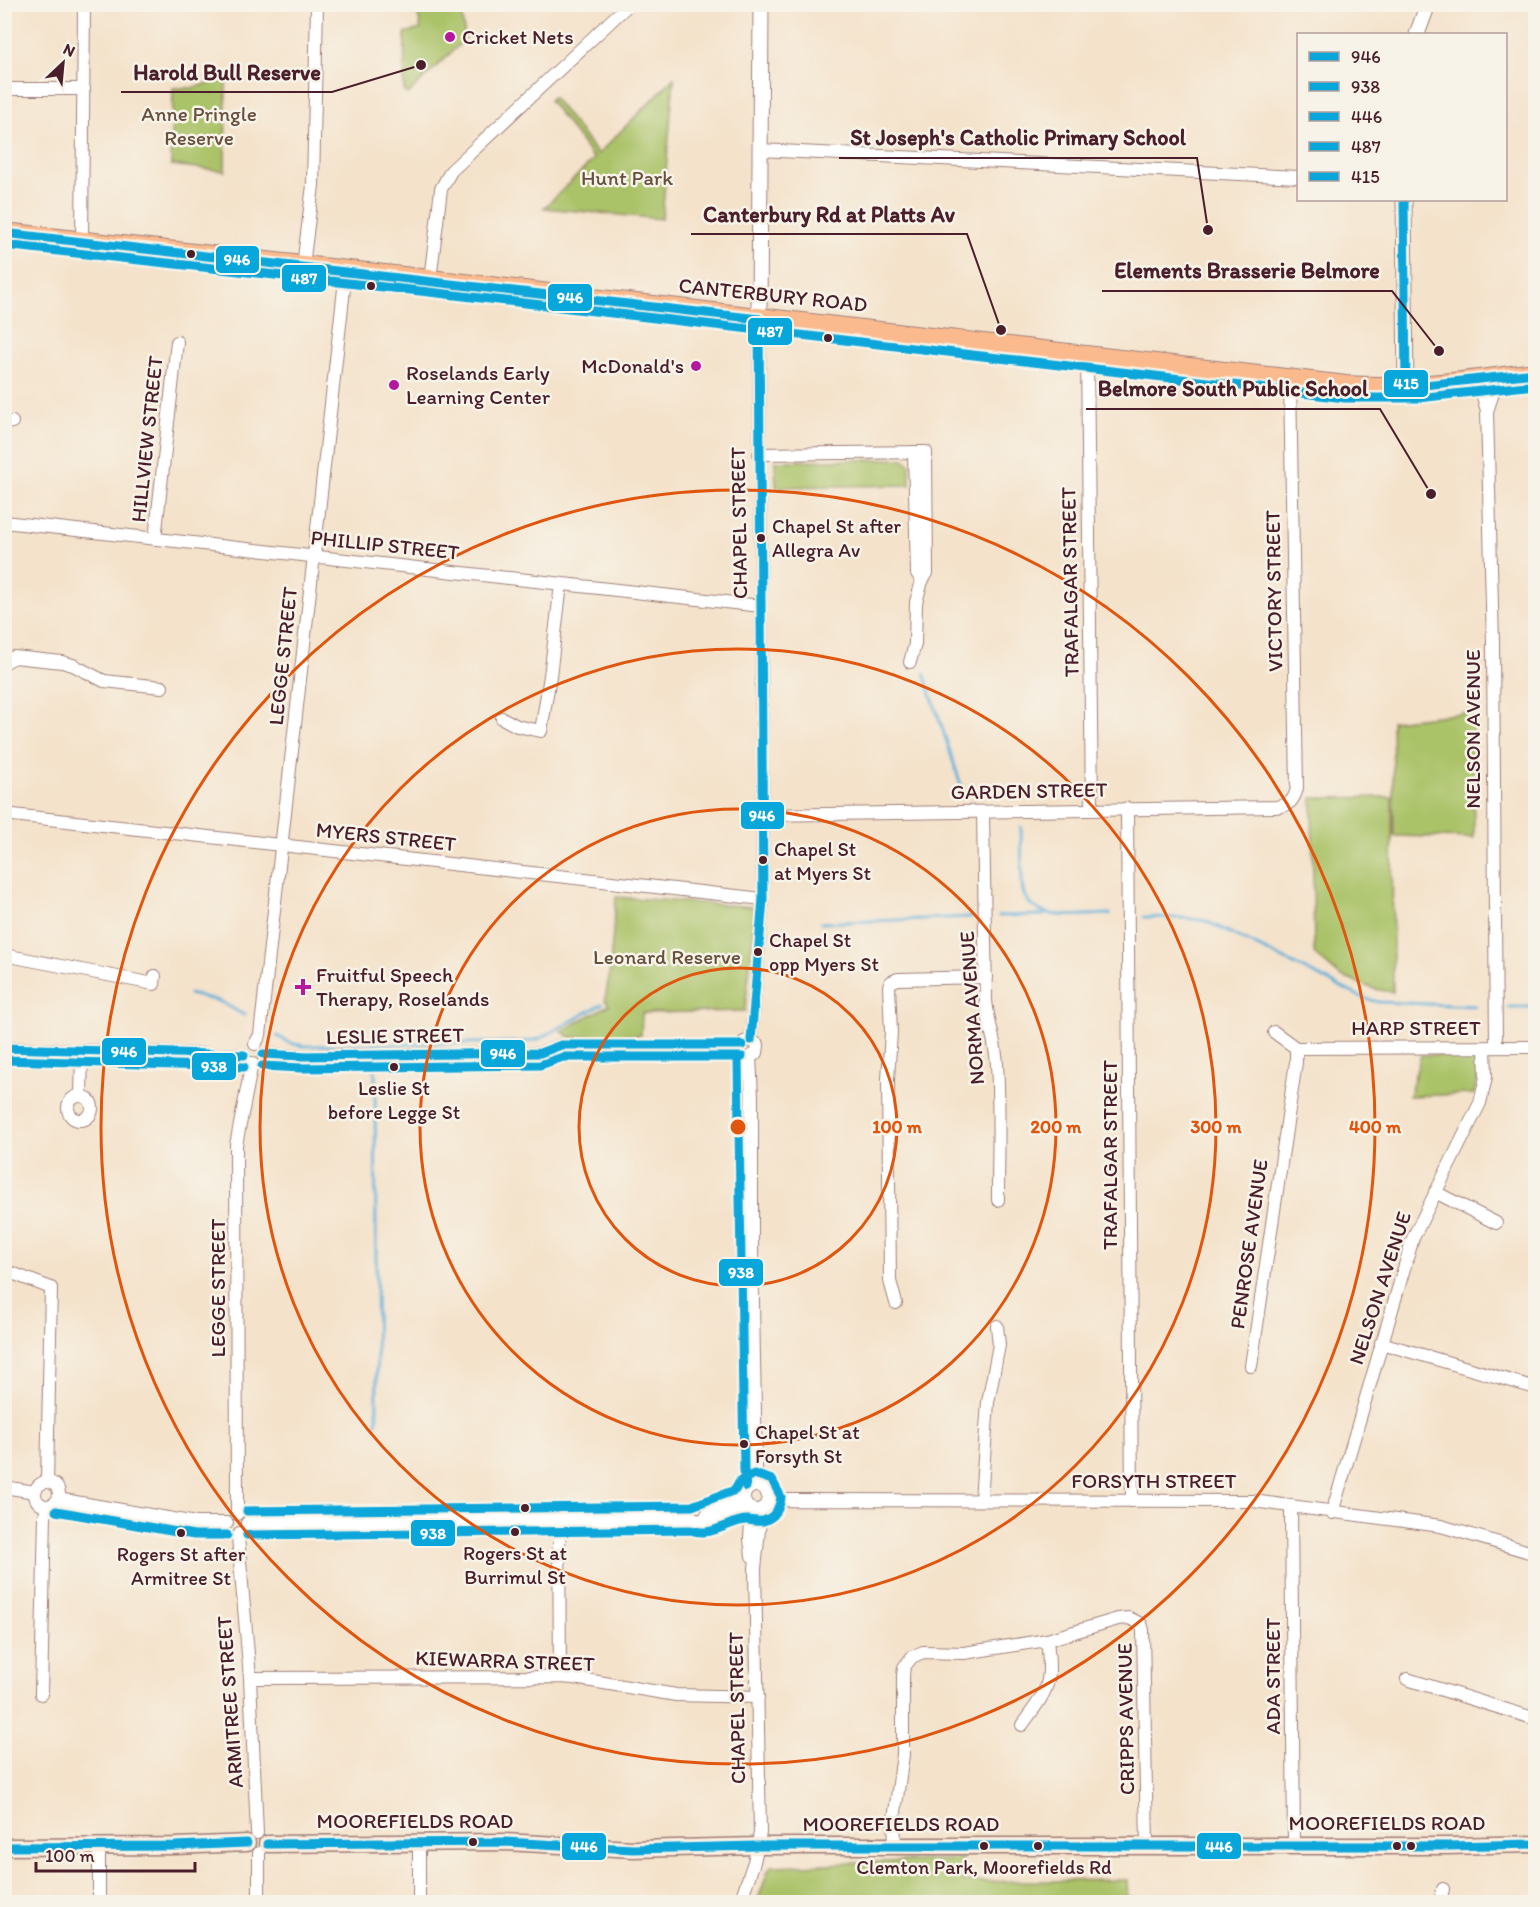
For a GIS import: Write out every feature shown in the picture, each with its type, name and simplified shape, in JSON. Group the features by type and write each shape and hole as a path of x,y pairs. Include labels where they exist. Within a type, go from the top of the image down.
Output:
{"highway":[{"name":"CANTERBURY ROAD","path":"4,233 1290,380 1379,388 1474,381 1536,373"}],"main road":[{"name":"MOOREFIELDS ROAD","path":"4,1846 505,1842 633,1849 757,1846 1536,1844"}],"street":[{"path":"82,241 84,4"},
{"path":"303,266 313,185 317,4"},
{"path":"430,280 441,189 451,171 618,8 629,4"},
{"name":"CHAPEL STREET","path":"758,1486 750,1057 755,1055 759,1047 756,1042 746,1042 763,899 759,454 762,4"},
{"path":"1417,33 1428,4"},
{"path":"4,89 84,90"},
{"path":"760,150 1297,177"},
{"path":"1404,201 1406,387"},
{"name":"LEGGE STREET","path":"259,1049 346,271"},
{"name":"HILLVIEW STREET","path":"155,539 177,342"},
{"name":"TRAFALGAR STREET","path":"1087,355 1092,809"},
{"name":"NELSON AVENUE","path":"1488,411 1498,378"},
{"name":"VICTORY STREET","path":"1290,380 1297,788 1293,800"},
{"name":"NELSON AVENUE","path":"1332,1513 1413,1238 1480,1102 1491,1048 1493,644 1488,411 1482,393 1474,381"},
{"path":"759,454 920,452 917,573 922,581 916,602 915,644 910,662"},
{"name":"PHILLIP STREET","path":"4,522 761,606"},
{"path":"502,718 518,726 541,731 561,584"},
{"path":"6,660 15,657 62,662 73,665 104,681 162,687"},
{"name":"GARDEN STREET","path":"764,815 1275,807 1289,804 1293,800"},
{"name":"TRAFALGAR STREET","path":"1127,808 1132,1501"},
{"name":"NORMA AVENUE","path":"983,812 987,1016 994,1042 997,1067 998,1200"},
{"name":"MYERS STREET","path":"4,814 763,899"},
{"path":"4,955 154,984 155,976"},
{"path":"896,1303 890,1281 888,1078 891,1032 889,986 891,982 898,979 986,977"},
{"path":"1274,1032 1296,1048"},
{"name":"LESLIE STREET","path":"259,1049 301,1056 540,1053 561,1045 746,1042"},
{"path":"4,1048 260,1060 259,1049 247,1047 248,1059"},
{"name":"HARP STREET","path":"1296,1048 1536,1047"},
{"name":"PENROSE AVENUE","path":"1251,1366 1296,1062 1296,1048"},
{"path":"81,1096 82,1051"},
{"name":"LEGGE STREET","path":"237,1514 236,1145 248,1059"},
{"path":"1435,1192 1496,1223"},
{"path":"4,1270 51,1288 48,1482"},
{"path":"981,1500 988,1402 999,1345 997,1326"},
{"path":"1381,1343 1536,1388"},
{"path":"41,1694 45,1516 52,1502 57,1488 48,1482 40,1483 35,1492 38,1502 52,1502 196,1523 227,1523"},
{"path":"227,1523 231,1531 244,1528 559,1520 694,1518 706,1520 754,1506 767,1492 758,1486 748,1490 754,1506"},
{"path":"4,1487 35,1492"},
{"name":"FORSYTH STREET","path":"754,1506 787,1500 1254,1501 1442,1526 1536,1554"},
{"path":"694,1518 754,1506"},
{"name":"CHAPEL STREET","path":"750,1539 754,1506"},
{"name":"CHAPEL STREET","path":"740,1902 760,1829 754,1506"},
{"name":"ADA STREET","path":"1291,1506 1294,1845"},
{"path":"227,1523 232,1515 243,1515 244,1528"},
{"name":"CHAPEL STREET","path":"723,1516 742,1519 748,1526 755,1569"},
{"path":"559,1520 560,1677"},
{"name":"ARMITREE STREET","path":"244,1528 238,1537 250,1678 259,1902"},
{"name":"CRIPPS AVENUE","path":"895,1846 894,1820 903,1755 903,1676 907,1661 912,1656 923,1652 964,1653 1047,1640 1118,1619 1134,1620 1143,1627 1147,1846"},
{"path":"1023,1725 1042,1698 1050,1681 1047,1640"},
{"name":"KIEWARRA STREET","path":"250,1678 560,1677 676,1695 758,1697"},
{"path":"1407,1679 1536,1719"},
{"path":"419,1843 419,1902"},
{"path":"99,1847 99,1902"},
{"path":"1440,1902 1443,1889"}],"green space":[{"path":"416,5 461,5 465,39 408,94 404,92 405,33 421,29"},
{"name":"Hunt Park","path":"674,78 662,219 544,208 594,159 549,100 553,97 598,154"},
{"name":"Anne Pringle Reserve","path":"226,79 225,171 171,165 173,88 192,88"},
{"path":"904,459 910,464 910,485 776,487 775,461"},
{"path":"1473,712 1474,838 1394,836 1392,721"},
{"path":"1392,797 1393,992 1374,989 1340,976 1314,954 1312,798"},
{"name":"Leonard Reserve","path":"616,897 756,907 745,1011 642,1013 641,1035 570,1037 561,1031 609,1005 605,1000"},
{"path":"1421,1055 1464,1055 1475,1060 1480,1069 1474,1094 1409,1096"},
{"path":"962,1859 963,1882 1127,1880 1128,1902 757,1902 772,1866"}],"waterway":[{"path":"924,673 964,794"},
{"path":"1021,827 1022,885 1026,898 1034,907 1057,915 1110,914"},
{"path":"999,916 1045,915"},
{"path":"821,923 972,917"},
{"path":"1144,917 1206,921 1363,998 1379,1002 1476,1006"},
{"path":"189,994 219,1001 244,1015"},
{"path":"277,1036 290,1043 304,1046 524,1042 539,1039 602,1004"},
{"path":"1509,1007 1536,1007"},
{"path":"375,1067 377,1419 375,1427"}],"transit line":[{"name":"415","path":"1404,201 1406,387"},
{"name":"946","path":"4,233 759,319"},
{"name":"487","path":"4,245 1345,398 1418,398 1536,385"},
{"name":"946","path":"751,1040 763,899 759,319"},
{"name":"415","path":"1406,387 1536,373"},
{"name":"946","path":"263,1054 301,1056 540,1053 561,1045 742,1045"},
{"name":"946","path":"4,1048 244,1055"},
{"name":"938","path":"262,1066 301,1068 540,1065 563,1057 742,1057"},
{"name":"938","path":"738,1058 746,1487"},
{"name":"938","path":"4,1060 244,1067"},
{"name":"938","path":"247,1511 692,1506 735,1490 740,1481 754,1474 772,1480 781,1497 777,1510 766,1520 741,1521 706,1532 691,1530 247,1535"},
{"name":"938","path":"56,1511 194,1535 227,1535"},
{"name":"446","path":"267,1844 505,1842 633,1849 757,1846 1536,1844"},
{"name":"446","path":"4,1847 175,1846 247,1843"}],"place":[{"name":"Cricket Nets","path":"450,37"},
{"name":"Harold Bull Reserve","path":"421,65"},
{"name":"St Joseph's Catholic Primary School","path":"1208,230"},
{"name":"Canterbury Rd at Platts Av","path":"1001,330"},
{"name":"Elements Brasserie Belmore","path":"1439,351"},
{"name":"McDonald's","path":"696,366"},
{"name":"Roselands Early Learning Center","path":"394,385"},
{"name":"Belmore South Public School","path":"1431,494"},
{"name":"Chapel St after Allegra Av","path":"761,538"},
{"name":"Chapel St at Myers St","path":"763,860"},
{"name":"Chapel St opp Myers St","path":"758,952"},
{"name":"Fruitful Speech Therapy, Roselands","path":"303,987"},
{"name":"Leslie St before Legge St","path":"394,1067"},
{"name":"Chapel St at Forsyth St","path":"744,1444"},
{"name":"Rogers St at Burrimul St","path":"515,1532"},
{"name":"Rogers St after Armitree St","path":"181,1533"},
{"name":"Clemton Park, Moorefields Rd","path":"984,1846"}]}
